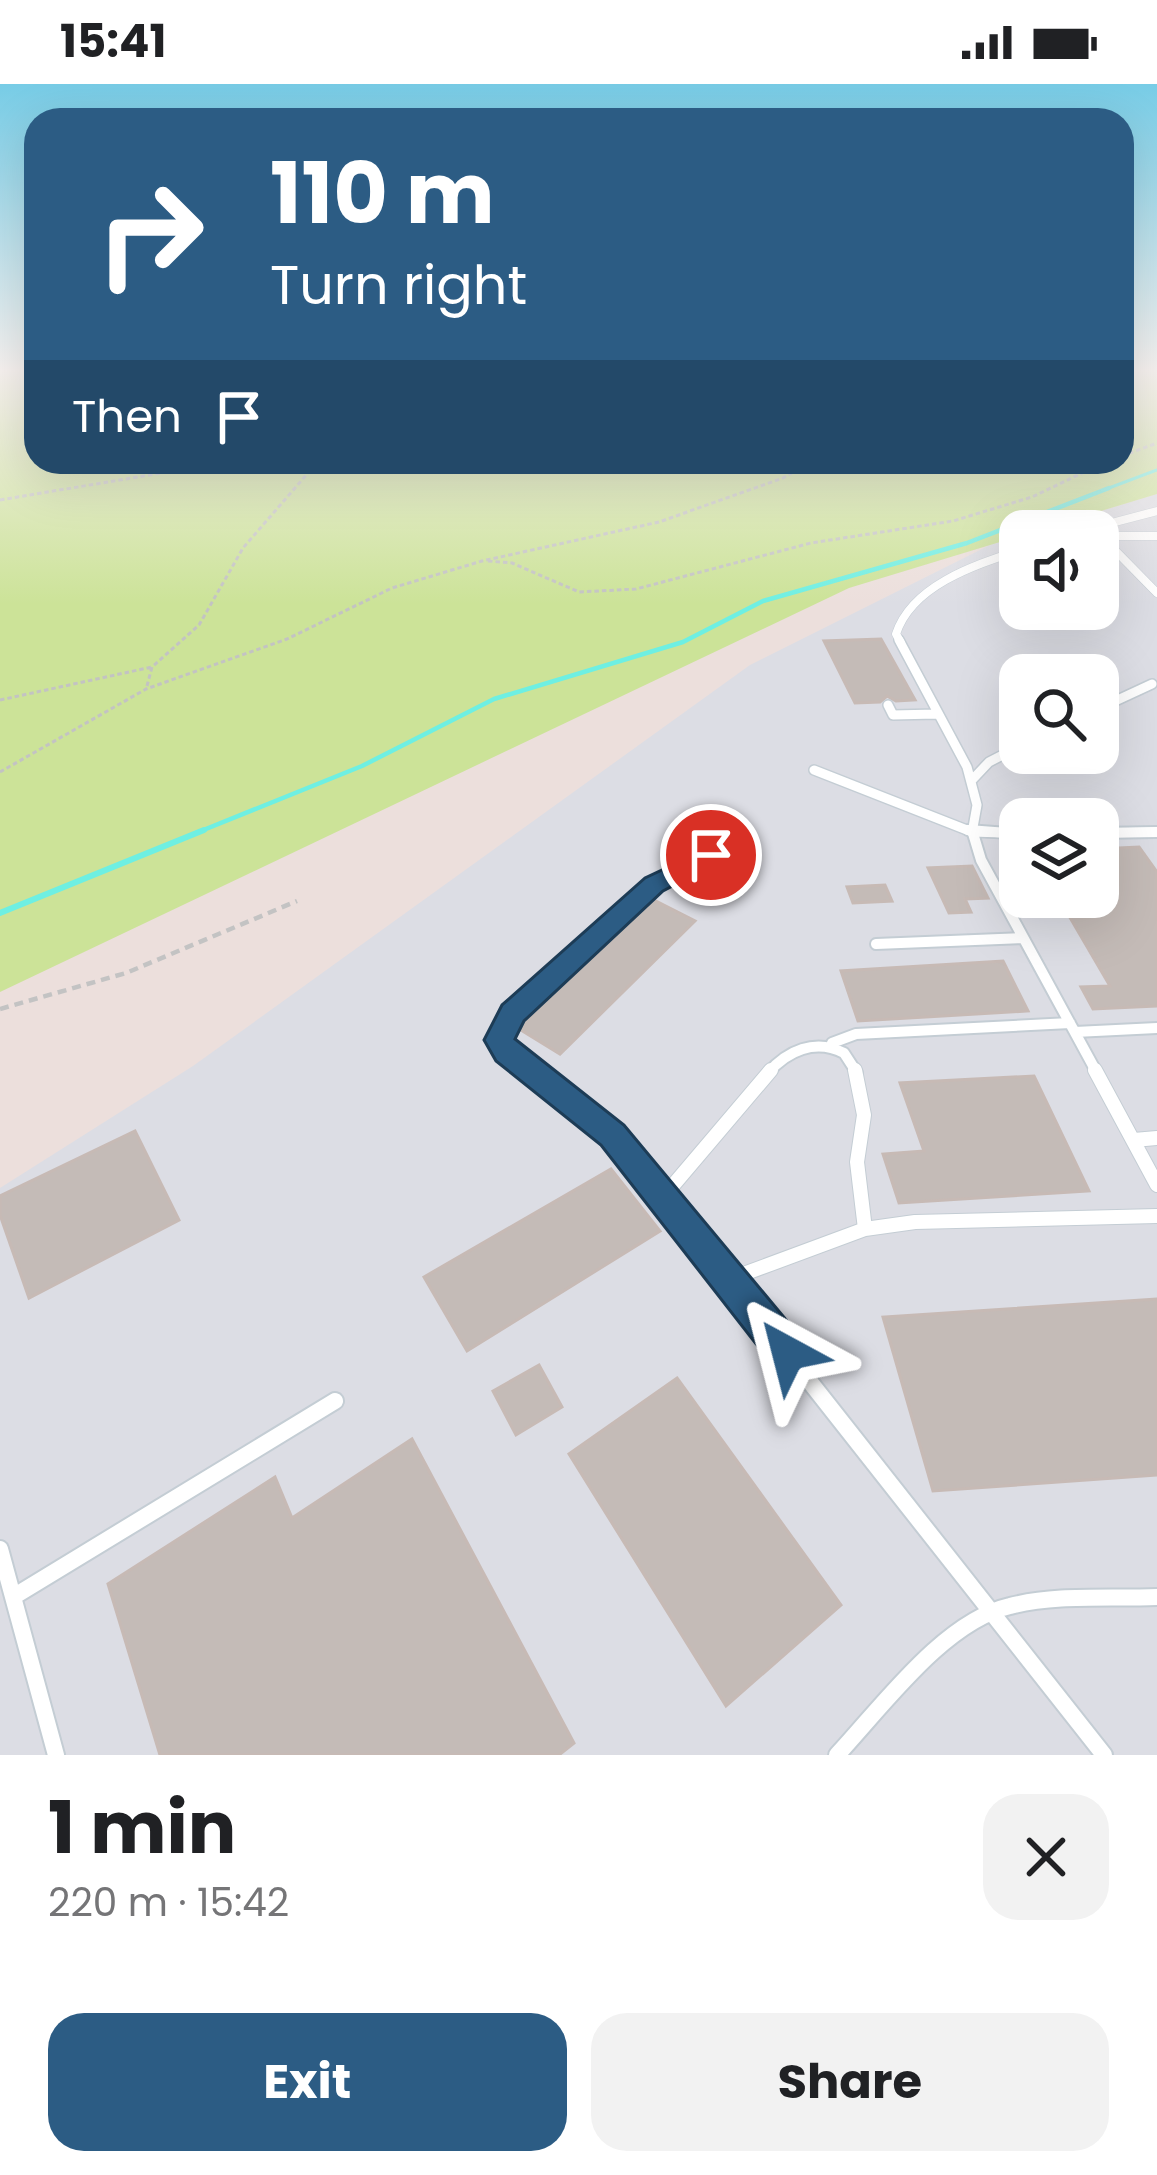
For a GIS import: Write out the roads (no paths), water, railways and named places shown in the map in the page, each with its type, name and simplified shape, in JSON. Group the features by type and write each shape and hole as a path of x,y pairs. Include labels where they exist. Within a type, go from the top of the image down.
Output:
{"lane":[{"path":"1119,524 1157,511"},
{"path":"1119,534 1157,536"},
{"path":"1119,555 1157,593"},
{"path":"999,560 919,597 902,613 896,627 898,642 972,780 976,805 972,832 1023,938 1157,1185"},
{"path":"1119,699 1152,684"},
{"path":"888,705 893,715 936,714"},
{"path":"972,780 999,757"},
{"path":"814,770 972,832 999,833"},
{"path":"1119,833 1156,833"},
{"path":"711,855 654,884 512,1013 499,1040 507,1053 613,1135 1104,1755"},
{"path":"876,944 1023,938"},
{"path":"664,1196 782,1057 807,1045 856,1034 1157,1028"},
{"path":"832,1043 847,1053 855,1070 864,1117 857,1152 865,1229"},
{"path":"1134,1140 1157,1138"},
{"path":"730,1279 865,1229 915,1222 1157,1216"},
{"path":"13,1597 335,1401"},
{"path":"0,1550 56,1755"},
{"path":"837,1755 954,1638 990,1611 1157,1598"}],"waterway":[{"path":"1109,488 1157,470"},
{"path":"196,833 362,766 494,699 683,642 763,601 967,543 1109,488"},
{"path":"1101,491 1109,488"},
{"path":"0,913 204,830"}]}
